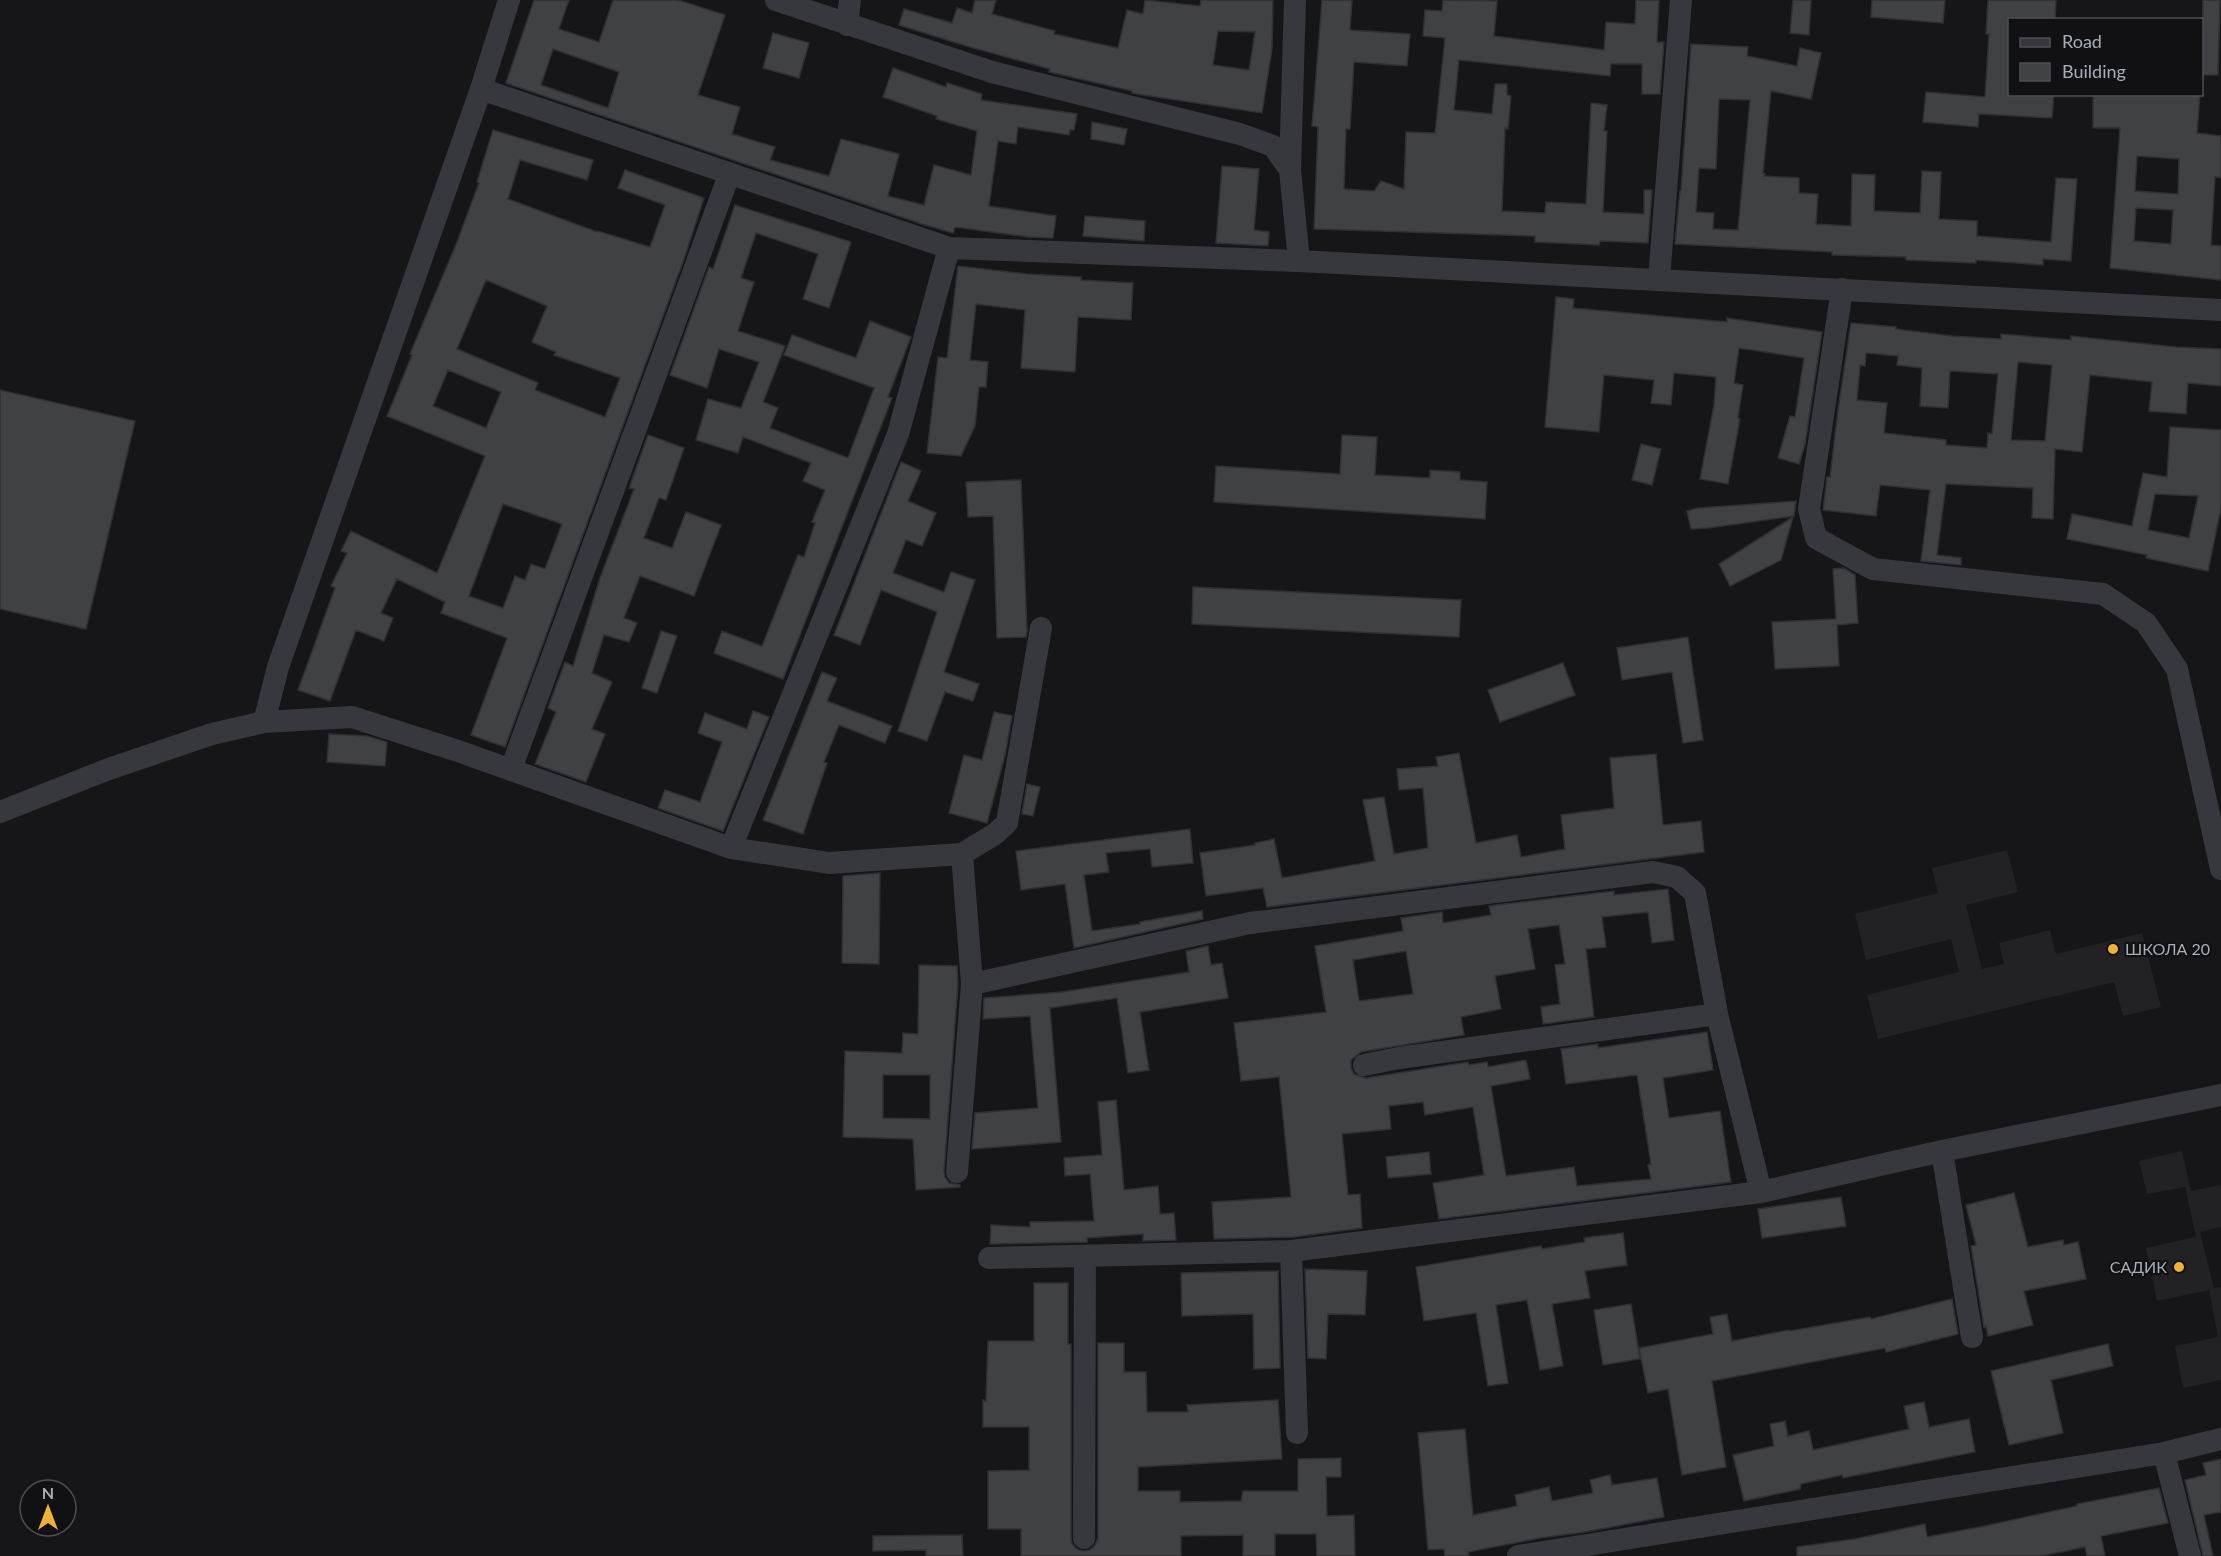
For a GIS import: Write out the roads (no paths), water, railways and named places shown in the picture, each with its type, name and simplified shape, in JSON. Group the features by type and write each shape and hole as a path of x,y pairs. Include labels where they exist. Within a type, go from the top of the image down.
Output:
{"street":[{"path":"264,722 278,667 481,89 509,0"},
{"path":"776,0 992,72 1240,134 1274,146 1290,170"},
{"path":"847,25 850,0"},
{"path":"1295,0 1290,170 1299,261"},
{"path":"1659,279 1681,0"},
{"path":"481,89 949,248 1299,261 2221,310"},
{"path":"511,769 729,175"},
{"path":"731,848 898,434 949,248"},
{"path":"1842,289 1809,509 1816,538 1873,569 2103,594 2146,623 2177,669 2221,869"},
{"path":"0,812 106,770 212,734 264,722 352,717 511,769 731,848 830,863 962,854 995,834 1007,823 1041,628"},
{"path":"957,1172 972,984 962,854"},
{"path":"972,984 1250,923 1653,872 1677,878 1695,893 1717,1014 1761,1192"},
{"path":"1364,1065 1399,1058 1717,1014"},
{"path":"989,1258 1291,1251 1761,1192 1942,1151 2221,1095"},
{"path":"1942,1151 1972,1337"},
{"path":"1291,1251 1297,1433"},
{"path":"1084,1538 1085,1256"},
{"path":"1518,1556 2164,1453 2221,1439"},
{"path":"2164,1453 2190,1556"}],"place":[{"name":"ШКОЛА 20","path":"2113,949"},
{"name":"САДИК","path":"2179,1267"}]}
